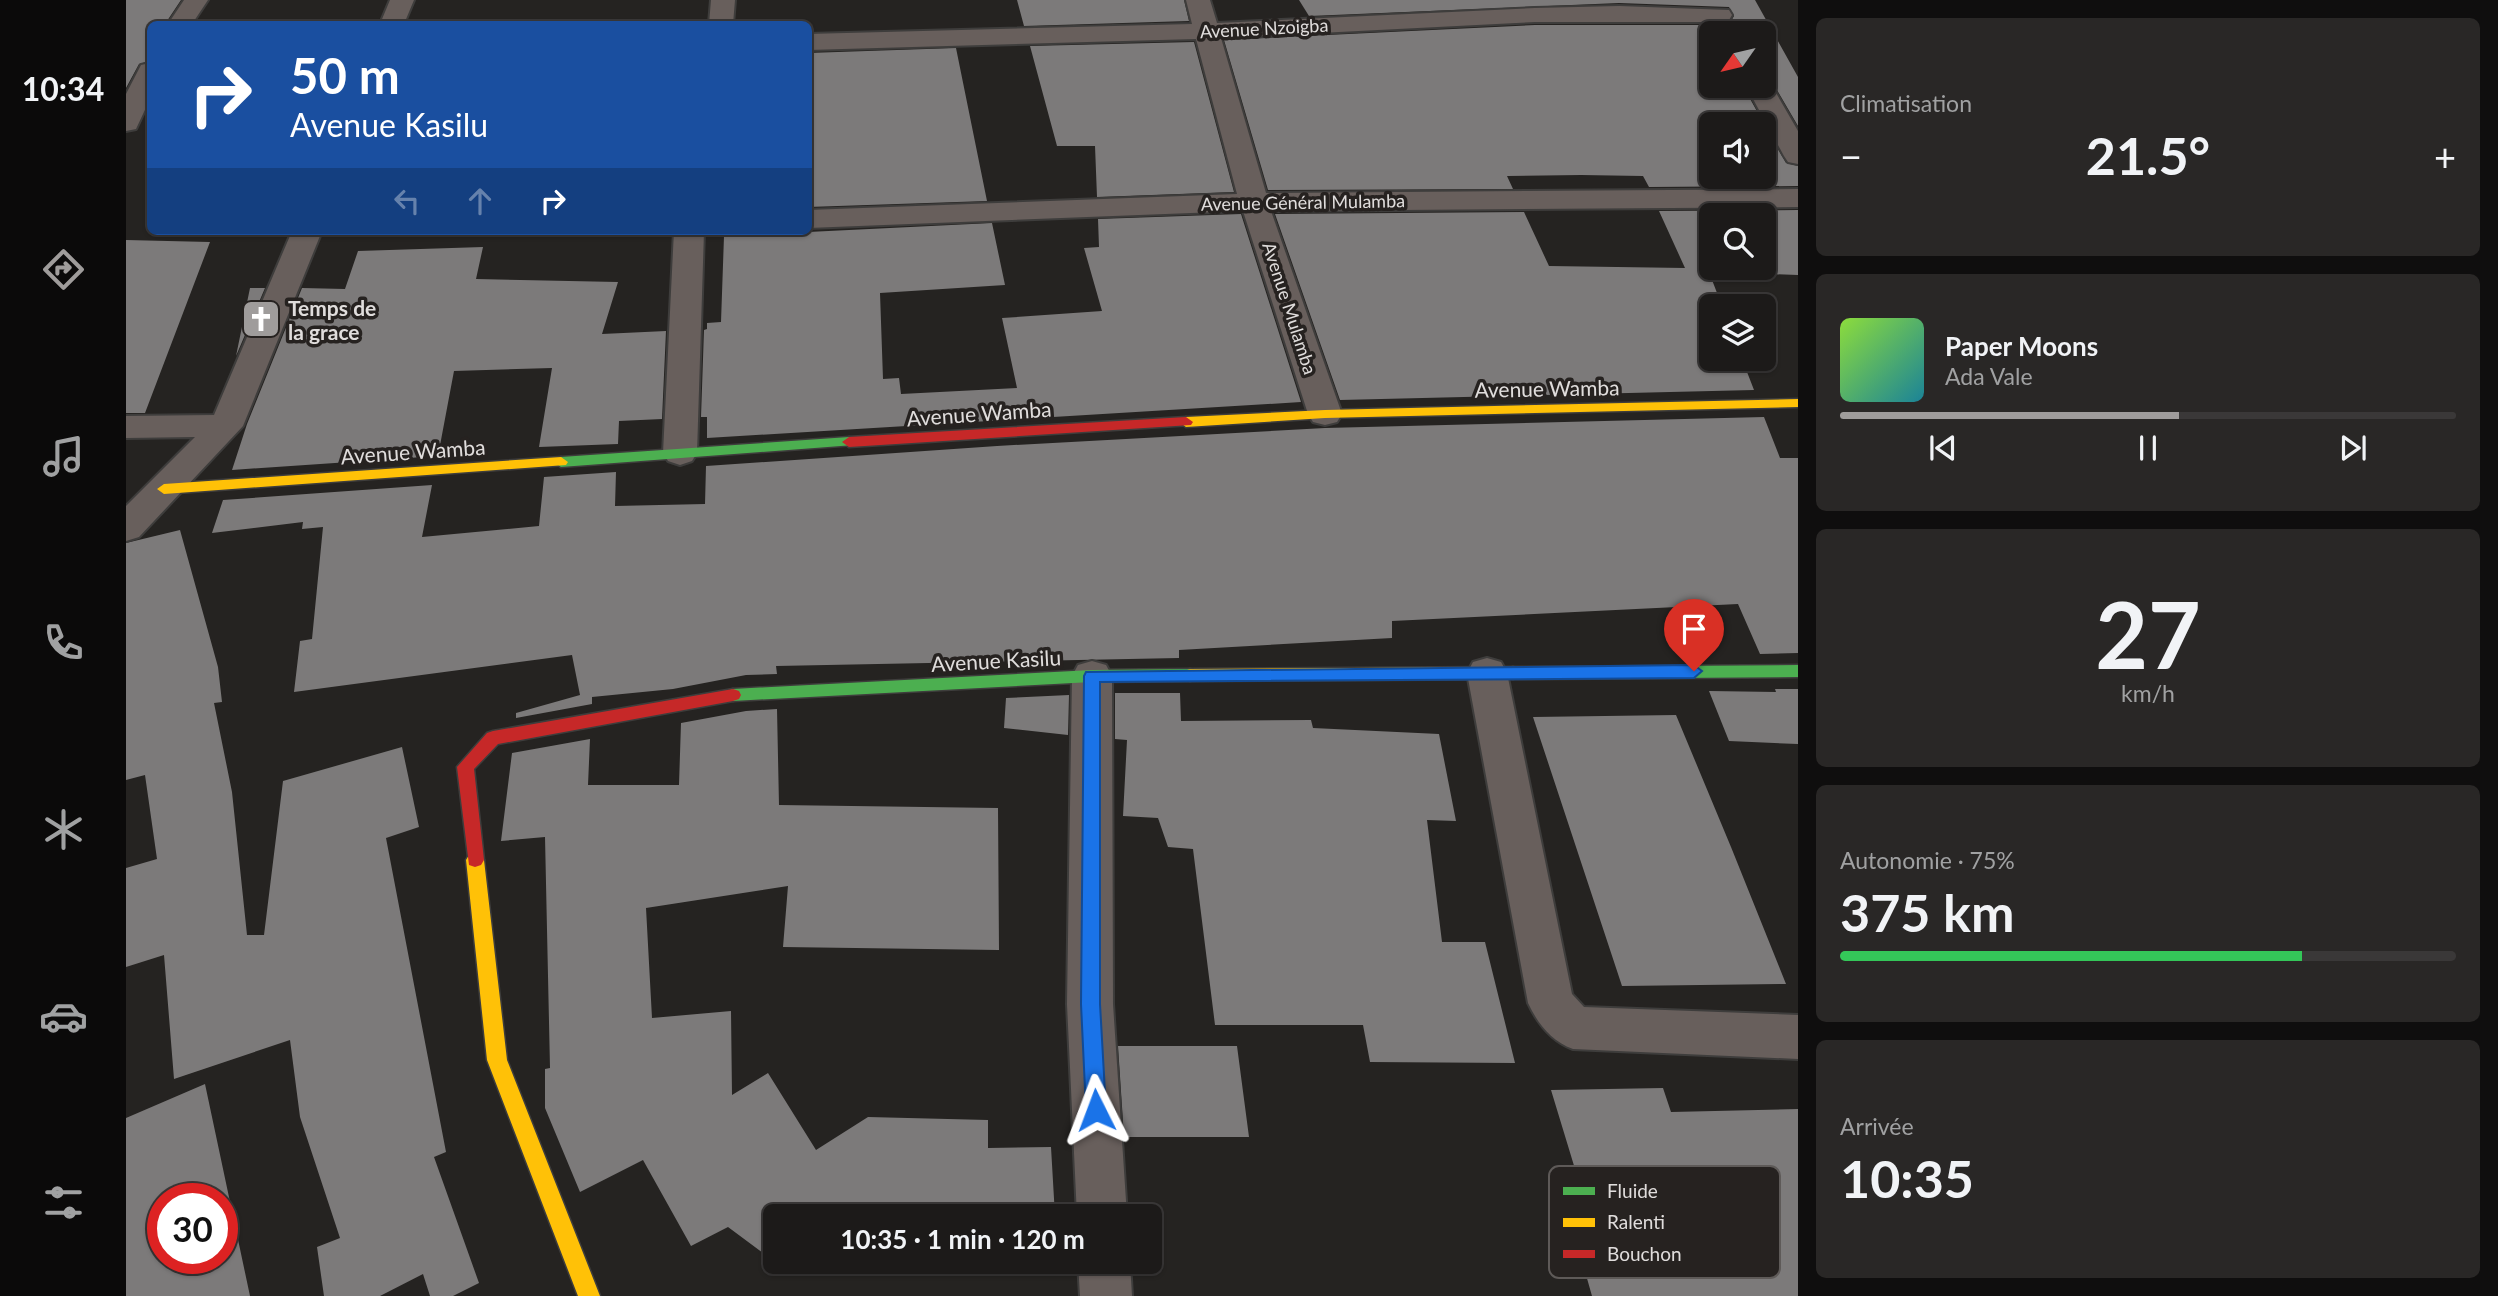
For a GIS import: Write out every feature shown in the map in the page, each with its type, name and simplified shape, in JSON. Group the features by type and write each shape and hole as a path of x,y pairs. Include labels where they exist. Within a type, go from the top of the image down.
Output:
{"street":[{"path":"182,21 196,0"},
{"path":"393,21 402,0"},
{"path":"720,21 723,0"},
{"name":"Avenue Mulamba","path":"1198,0 1254,202 1325,414"},
{"name":"Avenue Nzoigba","path":"812,42 1207,31 1535,15 1721,16"},
{"path":"126,123 147,78"},
{"path":"1766,98 1798,156"},
{"name":"Avenue Général Mulamba","path":"812,219 1254,202 1798,198"},
{"path":"126,528 226,426 305,235"},
{"path":"680,453 690,235"},
{"name":"Avenue Wamba","path":"164,489 680,453 1325,414 1798,403"},
{"path":"126,427 226,426"},
{"name":"Avenue Kasilu","path":"589,1296 497,1060 465,767 493,738 746,693 1092,676 1798,671"},
{"path":"1487,673 1551,1003 1573,1028 1798,1037"},
{"path":"1092,676 1090,1004 1101,1204"},
{"path":"1105,1274 1106,1296"}],"building":[{"path":"126,0 181,0 167,21 147,21 147,62 139,64 126,88"},
{"path":"1017,0 1184,0 1189,21 1024,26"},
{"path":"1299,0 1755,0 1767,21 1731,21 1734,16 1729,7 1619,3 1309,16"},
{"path":"1535,25 1699,25 1699,98 1750,98 1757,112 1699,112 1699,187 1649,187 1643,176 1581,175 1507,176 1513,189 1268,190 1224,40"},
{"path":"1776,38 1798,77 1798,126 1776,88"},
{"path":"1194,42 1234,192 1097,197 1095,146 1057,146 1030,46"},
{"path":"956,48 987,201 812,207 812,53"},
{"path":"1776,146 1786,163 1798,166 1798,186 1776,186"},
{"path":"1776,210 1798,210 1798,275 1776,274"},
{"path":"1659,211 1699,211 1699,280 1712,280 1717,294 1699,294 1699,371 1747,371 1754,390 1340,400 1275,214 1524,212 1549,266 1685,268"},
{"path":"1241,214 1301,402 707,438 707,417 701,417 704,330 707,329 707,323 721,322 724,236 812,235 812,232 992,223 1005,285 880,293 883,379 899,378 901,394 1017,388 1002,318 1102,311 1084,248 1099,247 1098,219"},
{"path":"126,240 210,242 145,413 126,413"},
{"path":"483,247 476,279 618,282 602,334 666,331 662,419 619,421 618,444 539,447 552,368 454,371 438,456 232,470 247,424 302,288 345,289 358,251"},
{"path":"250,288 265,288 236,356"},
{"path":"1764,417 1780,458 1798,458 1798,653 1760,654 1738,604 1392,621 1392,638 1179,650 1179,658 776,666 777,674 746,675 673,689 592,697 592,704 516,718 516,713 580,695 572,655 294,692 300,641 312,639 323,527 302,529 303,522 212,533 223,500 432,485 422,537 539,526 544,477 616,472 615,506 705,504 706,466 997,446 1325,428"},
{"path":"180,530 218,667 222,702 214,703 232,792 247,935 264,935 283,781 402,747 419,827 386,838 446,1152 434,1157 479,1283 453,1296 430,1296 423,1274 380,1296 324,1296 317,1247 340,1238 300,1117 290,1040 174,1079 164,955 126,967 126,868 157,859 145,775 126,780 126,543"},
{"path":"1775,689 1798,689 1798,744 1729,741 1709,691 1776,692"},
{"path":"1115,693 1180,693 1181,721 1311,720 1313,728 1439,734 1456,821 1427,820 1442,942 1485,942 1515,1063 1370,1062 1363,1025 1215,1025 1193,849 1168,847 1158,818 1123,816 1127,740 1115,739"},
{"path":"1069,695 1068,735 1004,728 1006,698"},
{"path":"777,709 779,805 998,808 999,950 783,947 788,886 646,908 652,1018 731,1011 732,1095 768,1073 816,1150 868,1117 988,1120 988,1148 1051,1147 1054,1204 763,1204 763,1253 728,1227 691,1246 643,1160 580,1192 545,1108 545,1069 550,1068 545,837 501,841 512,753 590,739 588,785 679,785 681,723 746,711"},
{"path":"1676,715 1786,984 1622,986 1533,717"},
{"path":"1118,1046 1237,1046 1249,1137 1124,1137"},
{"path":"205,1084 226,1183 147,1183 147,1274 238,1274 238,1239 250,1296 126,1296 126,1118"},
{"path":"1663,1088 1671,1112 1798,1109 1798,1296 1592,1296 1587,1278 1780,1278 1780,1166 1574,1166 1551,1090"}],"traffic: fast":[{"path":"561,462 849,442"},
{"path":"1513,673 1798,671"},
{"path":"733,695 1092,676 1190,675"}],"traffic: slow":[{"path":"1186,422 1325,414 1798,403"},
{"path":"164,489 561,462"},
{"path":"1190,675 1513,673"},
{"path":"475,860 497,1060 589,1296"}],"traffic: jam":[{"path":"849,442 1186,422"},
{"path":"475,860 465,767 493,738 733,695"}],"place":[{"name":"Temps de la grace","path":"261,319"}],"route":[{"path":"1096,1110 1090,1004 1092,676 1694,671"}]}
